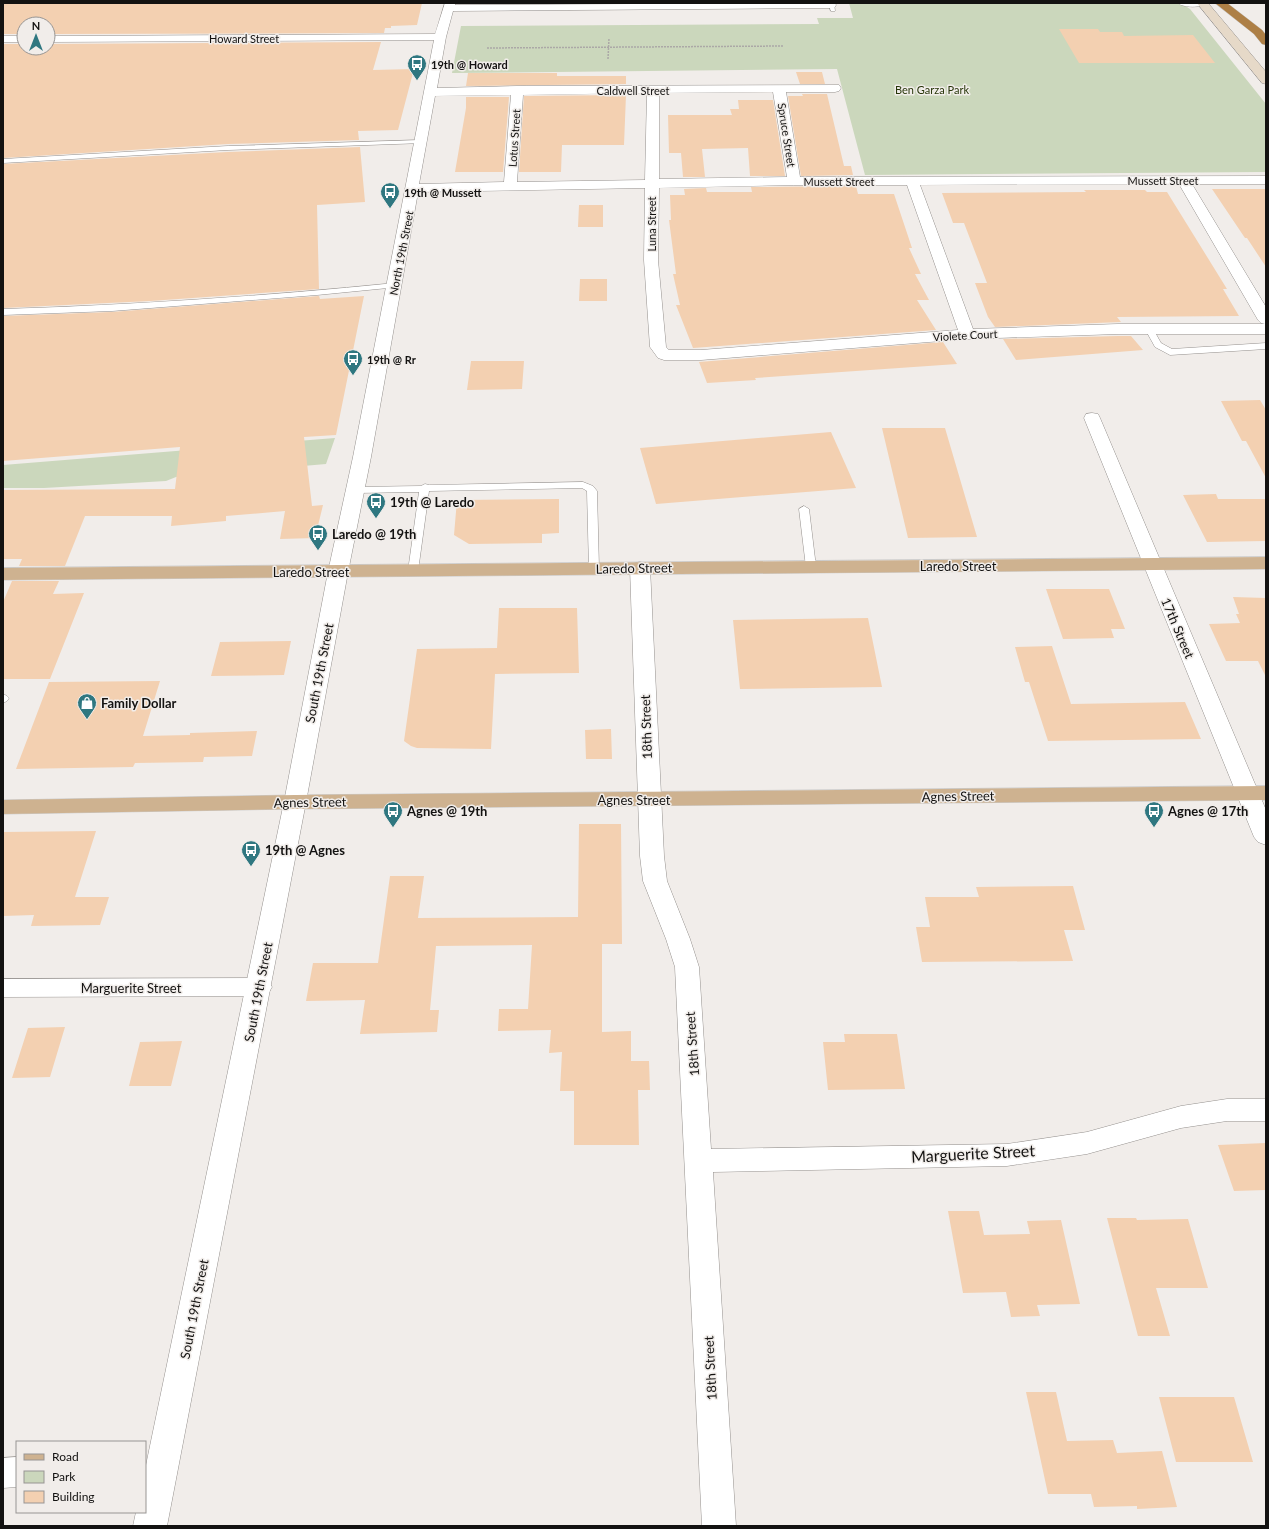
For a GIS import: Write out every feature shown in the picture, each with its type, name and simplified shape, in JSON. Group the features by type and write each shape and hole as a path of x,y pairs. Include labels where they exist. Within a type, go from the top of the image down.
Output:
{"highway":[{"path":"1220,3 1258,32 1266,42"}],"main road":[{"path":"1202,3 1266,80"},
{"name":"Laredo Street","path":"3,574 1266,563"},
{"name":"Agnes Street","path":"3,807 296,802 649,800 1257,793"}],"street":[{"path":"1183,3 1202,3"},
{"path":"449,6 832,6"},
{"name":"North 19th Street","path":"362,456 422,142 440,37 449,6"},
{"name":"Howard Street","path":"56,39 440,37"},
{"path":"3,39 16,39"},
{"name":"Caldwell Street","path":"431,92 836,88"},
{"name":"Spruce Street","path":"779,89 794,181"},
{"name":"Lotus Street","path":"510,186 517,90"},
{"name":"Luna Street","path":"653,90 650,260 658,347 664,355"},
{"path":"1183,180 1266,320"},
{"name":"Mussett Street","path":"413,188 794,181 1266,180"},
{"path":"912,181 967,334"},
{"name":"Violete Court","path":"664,355 701,355 967,334 1149,329 1266,329"},
{"name":"17th Street","path":"1092,418 1152,564 1257,793 1266,837"},
{"name":"South 19th Street","path":"150,1526 153,1470 259,987 296,802 338,572 362,456"},
{"name":"18th Street","path":"640,568 652,856 655,881 678,939 687,967 719,1526"},
{"name":"Marguerite Street","path":"3,988 259,987"},
{"name":"Marguerite Street","path":"699,1160 1007,1155 1087,1143 1181,1117 1227,1110 1266,1110"},
{"path":"3,1473 16,1472"}],"lane":[{"path":"3,161 228,148 422,142"},
{"path":"3,312 127,307 317,293 395,285"},
{"path":"1149,329 1158,345 1170,352 1266,346"},
{"path":"355,490 577,484 586,486 592,491 594,569"},
{"path":"413,571 425,487"},
{"path":"804,509 811,567"}],"path":[{"path":"608,59 609,38"},
{"path":"487,48 784,46"}],"green space":[{"name":"Ben Garza Park","path":"849,3 1181,3 1190,9 1266,104 1266,172 865,175 837,69 452,73 461,26 819,24 817,18 853,18"},
{"path":"335,438 326,464 176,477 166,481 44,488 3,488 3,465"}],"building":[{"path":"3,3 422,3 417,25 391,26 391,28 385,28 384,33 56,34 56,16 16,16 16,34 3,34"},
{"path":"1059,29 1098,29 1100,32 1122,32 1124,36 1193,35 1215,63 1079,63"},
{"path":"381,42 373,70 414,69 398,130 358,131 359,140 228,144 3,158 3,44 16,44 16,56 56,56 56,44"},
{"path":"796,72 822,72 825,84 800,84"},
{"path":"468,73 557,73 557,76 626,76 626,84 466,86"},
{"path":"802,94 827,94 844,166 851,166 853,175 801,176 788,96 803,96"},
{"path":"626,95 624,145 562,145 561,172 519,172 524,96"},
{"path":"466,97 509,97 503,172 455,172 466,108"},
{"path":"738,100 773,100 785,176 750,176 748,148 702,149 705,177 683,177 681,153 669,153 668,115 732,115 730,109 739,109"},
{"path":"360,147 365,202 317,205 319,289 150,301 3,308 3,164 228,152"},
{"path":"856,186 858,194 894,194 912,248 909,248 921,274 915,274 929,300 917,300 936,330 693,348 676,305 680,305 673,274 676,274 669,220 671,220 670,195 685,195 684,189 706,188 707,192 752,192 751,187"},
{"path":"1212,189 1266,189 1266,267 1247,238 1245,238"},
{"path":"1084,190 1145,190 1147,192 1167,192 1227,289 1223,289 1239,316 1117,317 1121,322 995,327 988,317 975,283 987,283 964,223 953,223 942,193 1086,192"},
{"path":"579,205 603,205 603,227 578,227"},
{"path":"580,279 607,279 607,301 579,301"},
{"path":"319,296 320,299 364,296 336,435 304,437 312,506 323,505 315,538 280,539 285,511 226,516 226,521 171,526 172,516 85,516 65,566 19,566 22,559 3,559 3,490 175,489 180,447 3,461 3,316 112,312"},
{"path":"1131,336 1143,350 1016,360 1003,339"},
{"path":"943,342 957,364 755,378 756,380 707,383 699,362"},
{"path":"471,361 524,361 522,389 467,390"},
{"path":"1260,400 1266,410 1266,478 1246,441 1242,441 1221,401"},
{"path":"882,428 945,428 977,537 908,538"},
{"path":"831,432 856,488 656,504 640,448"},
{"path":"1216,494 1218,499 1266,499 1266,541 1207,542 1183,495"},
{"path":"559,499 559,533 542,534 542,543 469,544 454,535 457,500"},
{"path":"12,581 59,581 53,594 84,593 50,679 3,679 3,602"},
{"path":"1046,589 1109,589 1125,629 1111,629 1114,638 1063,639"},
{"path":"1233,597 1266,598 1266,677 1258,661 1226,661 1209,624 1240,623 1236,614 1239,614"},
{"path":"499,608 577,608 579,673 495,674 491,749 417,748 411,746 404,741 417,649 497,648"},
{"path":"868,618 882,687 740,689 733,620"},
{"path":"291,641 284,675 211,676 220,642"},
{"path":"1052,646 1071,704 1185,702 1201,739 1048,741 1029,682 1025,682 1015,647"},
{"path":"160,681 143,736 257,731 252,756 204,757 203,762 135,763 133,767 16,769 49,682"},
{"path":"611,729 612,759 586,759 585,730"},
{"path":"579,824 621,824 622,944 602,944 602,1032 631,1031 631,1061 649,1061 650,1090 638,1090 639,1145 574,1145 574,1091 560,1091 562,1052 549,1053 551,1030 498,1031 499,1009 528,1009 532,945 436,946 430,1010 439,1010 437,1032 360,1034 365,1000 306,1001 313,963 378,963 390,876 424,876 418,918 578,917"},
{"path":"96,831 75,897 109,897 100,925 31,926 34,915 3,916 3,832"},
{"path":"1073,886 1085,930 1064,930 1073,961 922,962 916,927 930,927 925,897 979,897 976,887"},
{"path":"65,1027 50,1077 12,1078 28,1028"},
{"path":"844,1034 897,1034 905,1089 828,1090 823,1042 845,1042"},
{"path":"182,1041 171,1086 129,1086 140,1042"},
{"path":"1266,1143 1266,1190 1234,1191 1218,1145"},
{"path":"948,1211 979,1211 984,1235 1030,1234 1027,1221 1061,1220 1080,1304 1037,1305 1040,1316 1011,1317 1006,1292 963,1293"},
{"path":"1107,1218 1136,1218 1137,1220 1188,1219 1208,1288 1156,1288 1170,1336 1138,1336"},
{"path":"1026,1392 1056,1392 1067,1441 1113,1440 1117,1453 1162,1451 1177,1507 1137,1509 1137,1506 1094,1507 1091,1494 1048,1494"},
{"path":"1159,1397 1234,1397 1253,1462 1176,1462"}],"place":[{"name":"19th @ Howard","path":"417,81"},
{"name":"19th @ Mussett","path":"390,209"},
{"name":"19th @ Rr","path":"353,376"},
{"name":"19th @ Laredo","path":"376,519"},
{"name":"Laredo @ 19th","path":"318,551"},
{"name":"Family Dollar","path":"87,720"},
{"name":"Agnes @ 19th","path":"393,828"},
{"name":"Agnes @ 17th","path":"1154,828"},
{"name":"19th @ Agnes","path":"251,867"}]}
